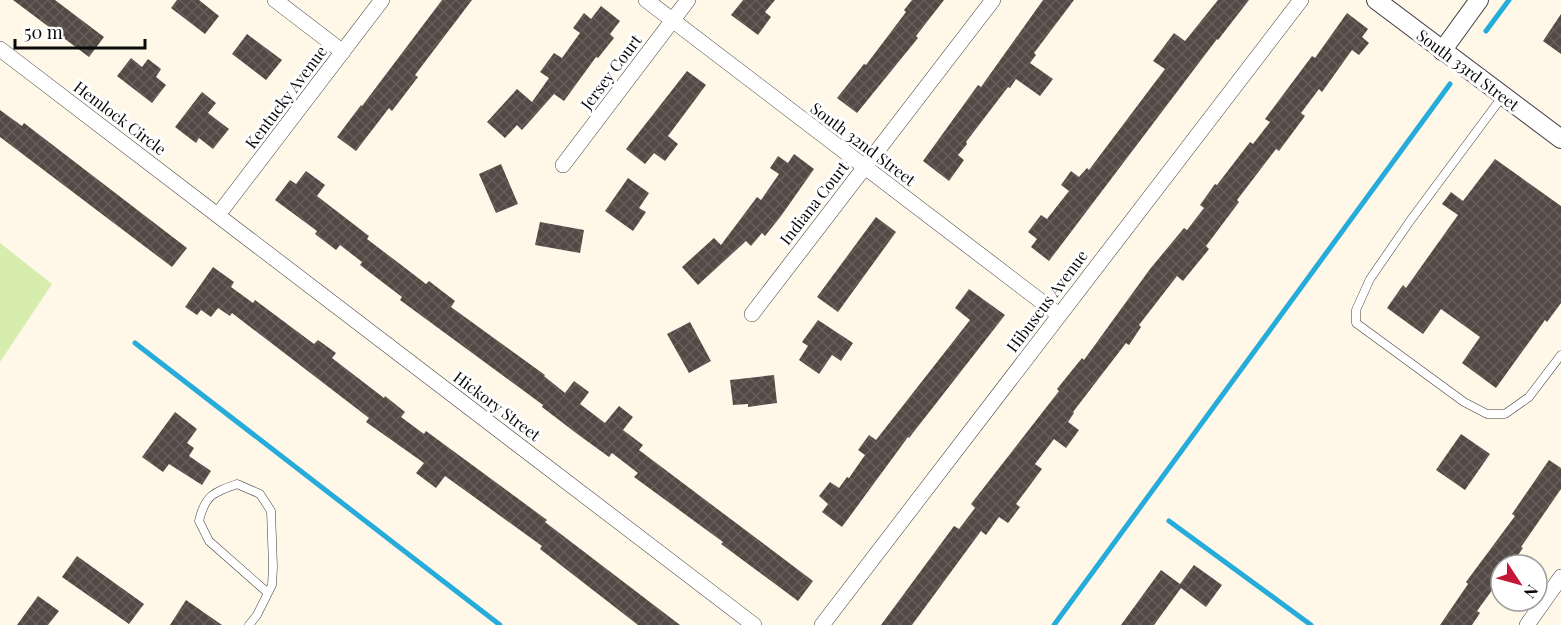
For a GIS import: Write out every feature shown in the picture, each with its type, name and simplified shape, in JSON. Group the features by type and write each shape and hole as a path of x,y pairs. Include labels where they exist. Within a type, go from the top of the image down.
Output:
{"street":[{"path":"275,0 343,52"},
{"name":"Kentucky Avenue","path":"218,215 382,0"},
{"name":"South 32nd Street","path":"646,0 1059,315"},
{"name":"Jersey Court","path":"563,165 688,0"},
{"name":"Indiana Court","path":"752,314 993,0"},
{"name":"Hibuscus Avenue","path":"822,625 1301,0"},
{"name":"South 33rd Street","path":"1376,0 1502,97 1560,135"},
{"path":"1442,51 1479,0"},
{"name":"Hemlock Circle","path":"0,49 218,215"},
{"name":"Hickory Street","path":"218,215 754,625"},
{"path":"1527,625 1561,577"}],"lane":[{"path":"1502,97 1370,279 1356,310 1356,323 1464,402 1488,414 1505,414 1529,397 1561,355"},
{"path":"249,625 268,593 272,585 271,511 260,494 237,484 214,492 202,507 199,521 209,541 268,593"}],"green space":[{"path":"0,243 52,284 0,362"}],"building":[{"path":"13,0 55,0 104,37 89,57"},
{"path":"177,0 199,0 219,16 205,34 171,8"},
{"path":"442,0 472,0 415,75 418,77 392,111 389,108 356,151 337,137"},
{"path":"743,0 775,0 765,12 771,17 758,35 731,15"},
{"path":"912,0 944,0 916,36 918,38 857,113 837,98 864,64 866,65 906,12 904,10"},
{"path":"1043,0 1074,0 1034,53 1036,55 1030,63 1053,79 1040,96 1016,79 966,142 967,144 958,155 964,160 949,181 923,161 978,85 981,87"},
{"path":"1218,0 1249,0 1049,261 1031,247 1037,239 1028,232 1041,215 1047,219 1069,191 1061,185 1071,171 1079,177 1087,168 1089,170 1165,69 1153,61 1174,33 1185,41"},
{"path":"601,6 620,21 610,34 614,38 598,58 596,57 564,101 554,94 522,130 517,125 505,138 487,122 517,89 532,102 549,78 540,72 554,53 562,58 580,33 573,28 584,13 591,19"},
{"path":"1347,13 1368,29 1362,37 1369,43 1359,55 1352,50 1322,92 1319,89 1301,113 1305,116 1279,151 1276,149 1237,200 1239,202 1206,246 1209,249 1183,281 1177,276 1139,325 1141,327 1129,345 1126,343 1073,412 1068,422 1079,430 1066,448 1054,439 1035,464 1042,469 1016,504 1020,507 1008,523 999,517 986,535 981,531 912,625 881,625 954,526 959,529 975,508 971,504 1059,391 1057,389 1082,358 1084,360 1150,269 1184,228 1187,230 1204,208 1200,205 1215,184 1217,185 1250,142 1253,144 1270,122 1265,119 1312,56 1315,58"},
{"path":"1561,14 1561,54 1543,41"},
{"path":"247,34 282,60 266,80 232,54"},
{"path":"131,58 142,67 148,59 161,69 156,77 166,85 152,103 117,76"},
{"path":"687,71 706,85 668,136 678,144 665,161 654,153 645,164 626,149"},
{"path":"202,92 216,103 208,113 229,129 213,149 199,138 196,143 175,127"},
{"path":"0,110 22,126 24,123 187,248 172,267 0,137"},
{"path":"794,154 814,169 781,216 765,236 762,233 751,246 746,241 698,285 682,267 714,238 721,245 757,197 761,200 779,174 770,168 778,156 788,163"},
{"path":"1495,159 1561,206 1561,303 1547,322 1545,320 1496,388 1462,363 1480,337 1441,309 1423,334 1387,308 1403,285 1406,288 1458,215 1442,204 1451,192 1463,201"},
{"path":"501,164 518,204 496,213 479,174"},
{"path":"306,171 325,185 317,196 369,236 367,239 426,284 429,281 455,301 451,307 545,375 565,393 574,381 589,392 580,404 605,423 619,406 633,417 623,430 643,445 639,450 813,581 798,601 721,544 723,542 634,477 638,473 612,453 609,457 576,433 542,407 543,405 400,300 402,297 360,265 362,262 340,245 336,250 315,234 317,231 275,200 290,180 296,184"},
{"path":"628,178 649,193 639,208 646,212 633,231 605,211"},
{"path":"876,217 896,232 838,312 817,297"},
{"path":"540,222 584,230 580,253 535,245"},
{"path":"213,267 234,282 231,287 253,303 255,300 314,344 318,340 336,353 332,358 405,412 401,417 424,434 426,431 547,520 545,522 680,625 638,625 540,549 542,546 445,476 436,488 416,473 424,463 366,422 369,418 232,313 230,316 218,308 211,317 201,310 197,315 185,307"},
{"path":"969,289 1005,315 908,437 842,527 822,512 828,504 819,496 830,482 839,488 847,477 849,478 865,455 858,450 869,435 876,440 970,320 955,308"},
{"path":"818,320 853,343 841,361 832,355 819,374 799,360 808,346 802,342"},
{"path":"690,322 711,361 689,373 667,334"},
{"path":"774,375 777,403 748,407 748,404 733,405 730,380"},
{"path":"175,412 197,429 187,443 194,448 189,456 211,471 202,485 169,464 163,472 142,457"},
{"path":"1461,434 1490,454 1465,490 1436,470"},
{"path":"1549,460 1561,468 1561,489 1521,547 1523,548 1519,553 1489,553 1489,594 1477,611 1480,613 1472,625 1440,625 1468,584 1466,582 1515,516 1512,514"},
{"path":"77,556 144,604 129,624 62,577"},
{"path":"1194,565 1222,585 1206,607 1181,588 1154,625 1121,625 1161,570 1180,584"},
{"path":"38,596 59,611 48,625 17,625"},
{"path":"186,600 222,625 170,625"}],"waterway":[{"path":"1486,31 1509,0"},
{"path":"1054,625 1450,84"},
{"path":"135,343 500,625"},
{"path":"1169,521 1311,625"}]}
